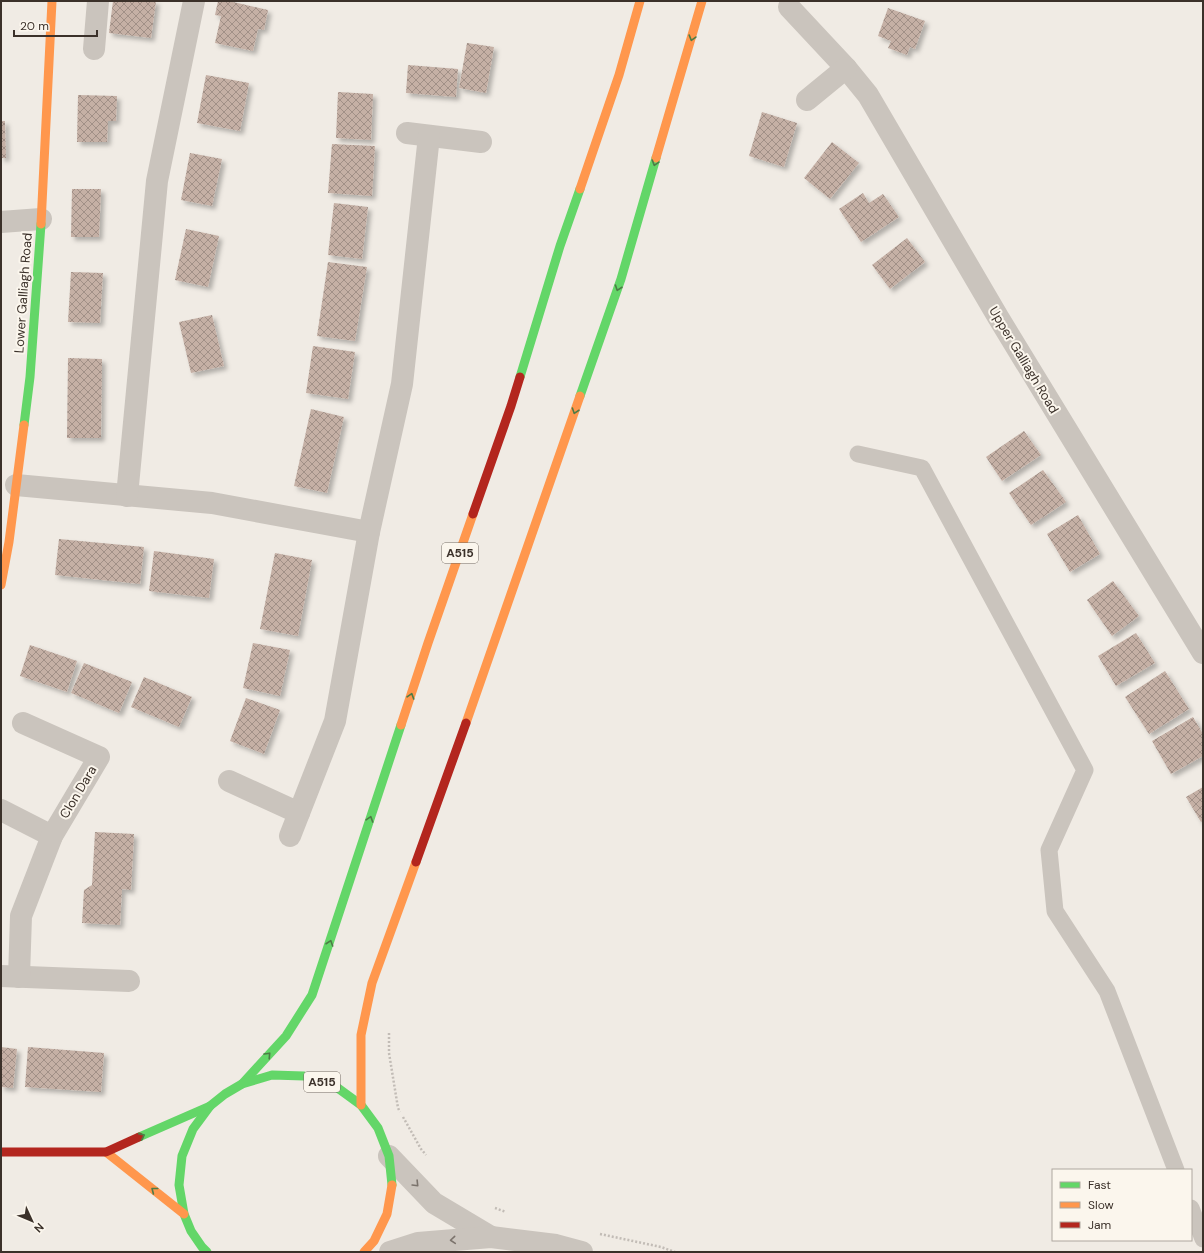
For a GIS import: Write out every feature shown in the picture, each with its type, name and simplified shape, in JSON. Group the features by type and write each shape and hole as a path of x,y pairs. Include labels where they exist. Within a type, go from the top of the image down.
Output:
{"main road":[{"name":"Lower Galliagh Road","path":"1,585 9,542 30,377 42,219 52,1"},
{"name":"A515","path":"242,1084 286,1036 312,996 428,643 511,406 560,246 619,75 640,1"},
{"path":"361,1105 361,1035 372,983 481,682 621,279 702,1"},
{"name":"A515","path":"204,1250 191,1231 184,1214 179,1185 182,1156 193,1129 210,1106 225,1094 242,1084 272,1075 304,1076 335,1086 361,1105 378,1128 389,1156 392,1185 387,1214 374,1241 364,1252"},
{"path":"1,1152 106,1152 210,1106"},
{"path":"106,1152 184,1214"}],"street":[{"path":"94,49 98,1"},
{"path":"127,496 157,181 194,1"},
{"name":"Upper Galliagh Road","path":"790,7 846,68 868,95 998,317 1203,653"},
{"path":"807,100 846,68"},
{"path":"407,133 480,142"},
{"path":"290,836 335,721 369,532 402,384 429,136"},
{"path":"1,222 42,219"},
{"path":"16,485 212,504 369,532"},
{"name":"Clon Dara","path":"23,723 99,757 52,836 21,916 10,977 129,981"},
{"path":"229,780 299,813"},
{"path":"1,810 52,836"},
{"path":"389,1156 434,1203 492,1237"},
{"path":"390,1252 418,1243 492,1237 556,1245 582,1252"}],"lane":[{"path":"858,454 922,468 1086,770 1049,850 1055,911 1107,991 1176,1169"},
{"path":"1192,1211 1203,1239"}],"building":[{"path":"113,1 156,1 151,38 109,33"},
{"path":"218,1 229,1 268,10 264,30 258,29 253,51 215,43 221,16 215,15"},
{"path":"888,8 925,21 915,49 910,47 907,55 888,48 891,41 878,36"},
{"path":"467,43 494,47 486,93 459,88"},
{"path":"408,65 458,69 456,97 406,93"},
{"path":"206,75 249,83 240,131 197,123"},
{"path":"338,92 373,94 371,140 336,138"},
{"path":"78,95 117,96 116,121 108,121 107,142 77,142"},
{"path":"762,112 797,123 784,167 749,156"},
{"path":"1,121 5,121 6,158 1,158"},
{"path":"832,142 859,163 830,199 804,178"},
{"path":"332,144 375,146 372,196 328,193"},
{"path":"190,153 222,159 212,206 181,200"},
{"path":"72,189 101,189 99,237 71,237"},
{"path":"863,193 869,203 883,194 899,217 861,242 839,209"},
{"path":"334,203 368,207 362,259 328,255"},
{"path":"186,229 219,236 208,287 175,280"},
{"path":"907,238 925,262 890,289 872,265"},
{"path":"328,262 367,267 355,341 317,336"},
{"path":"71,272 103,273 100,323 68,322"},
{"path":"212,315 224,366 191,373 179,322"},
{"path":"313,346 355,352 348,399 306,393"},
{"path":"68,358 102,359 101,438 67,438"},
{"path":"311,409 344,417 327,493 294,486"},
{"path":"1024,431 1041,455 1002,481 986,457"},
{"path":"1043,470 1066,502 1031,525 1009,493"},
{"path":"1078,515 1100,554 1070,572 1047,534"},
{"path":"59,539 144,547 140,584 55,575"},
{"path":"154,551 214,559 209,598 149,591"},
{"path":"275,553 312,560 298,636 260,629"},
{"path":"1113,581 1139,616 1112,636 1087,600"},
{"path":"1136,633 1155,663 1116,686 1098,656"},
{"path":"253,643 290,650 280,696 243,688"},
{"path":"30,645 77,661 67,692 20,676"},
{"path":"84,663 132,682 119,713 71,693"},
{"path":"1165,671 1189,709 1149,734 1125,697"},
{"path":"144,677 192,697 179,727 131,707"},
{"path":"246,698 280,710 264,754 230,741"},
{"path":"1193,717 1203,734 1203,756 1171,774 1152,741"},
{"path":"1203,787 1203,821 1201,822 1186,797"},
{"path":"95,832 134,834 131,890 122,889 120,925 82,923 84,890 92,885"},
{"path":"1,1047 17,1049 13,1088 1,1087"},
{"path":"28,1047 104,1053 101,1092 25,1087"}],"traffic: fast":[{"path":"580,396 621,279 656,158"},
{"path":"520,377 560,246 580,189"},
{"path":"24,425 30,377 41,224"},
{"path":"242,1084 286,1036 312,995 401,725"},
{"path":"207,1252 191,1231 184,1214 179,1185 182,1156 193,1129 210,1106 225,1094 242,1084 272,1075 304,1076 335,1086 361,1105 378,1128 389,1156 392,1185"},
{"path":"139,1137 210,1106"}],"traffic: slow":[{"path":"41,224 52,1"},
{"path":"580,189 619,75 640,1"},
{"path":"656,158 702,1"},
{"path":"466,723 580,396"},
{"path":"1,585 9,542 24,425"},
{"path":"401,725 473,514"},
{"path":"361,1105 361,1035 372,983 416,862"},
{"path":"106,1152 184,1214"},
{"path":"364,1252 374,1241 387,1214 392,1185"}],"traffic: jam":[{"path":"473,514 520,377"},
{"path":"416,862 466,723"},
{"path":"1,1152 106,1152 139,1137"}]}
